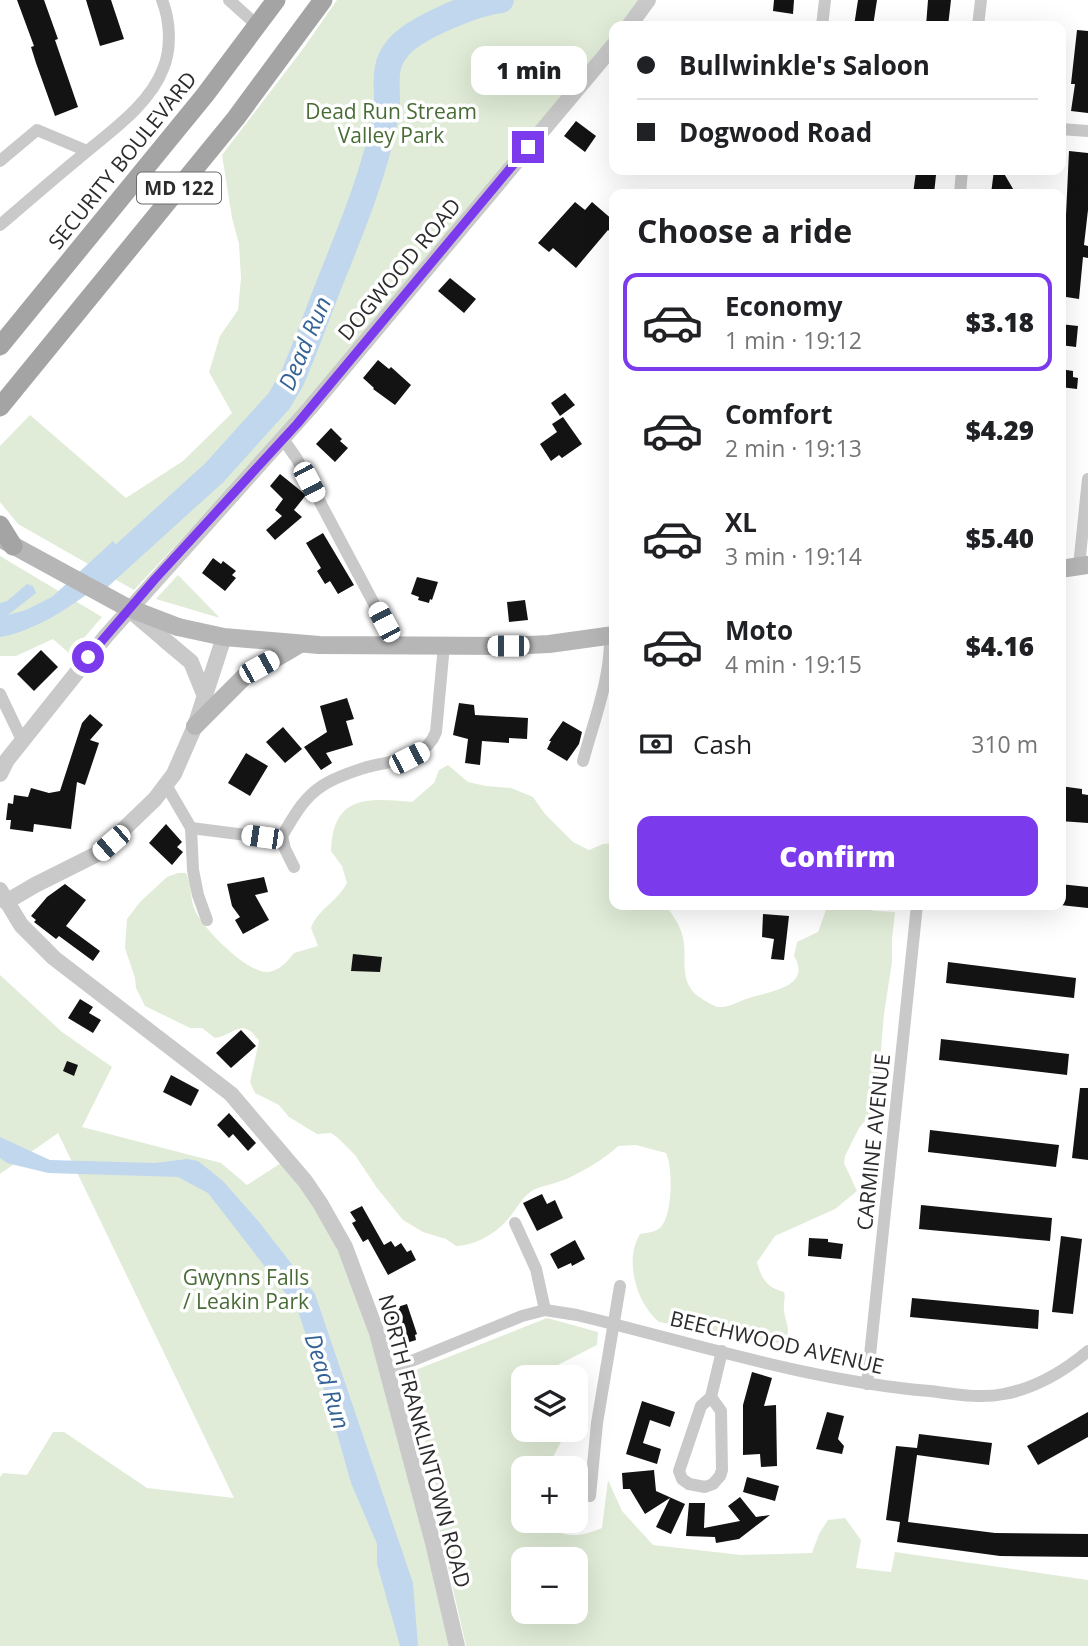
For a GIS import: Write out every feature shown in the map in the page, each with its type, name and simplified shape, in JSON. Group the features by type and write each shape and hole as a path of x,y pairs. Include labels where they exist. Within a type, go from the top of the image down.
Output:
{"main road":[{"name":"SECURITY BOULEVARD","path":"0,346 205,94 276,0"},
{"name":"MD 122","path":"0,407 236,118 323,0"},
{"path":"0,426 29,373"},
{"path":"0,524 10,545 126,607 159,621 172,634 300,644 396,645 528,645 609,635"},
{"path":"195,726 244,677 300,644"}],"street":[{"path":"0,225 126,118 150,92 164,68 168,45 168,17 162,0"},
{"path":"229,0 258,26"},
{"path":"633,21 648,0"},
{"path":"823,21 825,0"},
{"path":"979,21 981,0"},
{"name":"DOGWOOD ROAD","path":"22,740 114,626 284,439 609,51"},
{"path":"1066,129 1088,131"},
{"path":"0,161 37,130 88,151"},
{"path":"284,439 396,645"},
{"path":"1083,565 1088,479"},
{"path":"172,634 191,662 204,694"},
{"path":"3,896 35,885 99,853 125,831 166,785 174,774 195,726 224,637"},
{"path":"294,867 282,836 299,806 323,785 358,771 409,758 423,751 432,741 436,732 444,645"},
{"path":"583,761 609,663"},
{"path":"0,695 22,740 0,774"},
{"path":"166,785 191,828 193,870 207,920"},
{"path":"191,828 262,837 282,836"},
{"name":"NORTH FRANKLINTOWN ROAD","path":"3,896 21,925 54,958 231,1094 298,1172 320,1203 345,1247 366,1300 433,1543 457,1646"},
{"name":"CARMINE AVENUE","path":"867,1384 916,910"},
{"path":"387,1371 522,1316 545,1310 536,1269 515,1223"},
{"path":"590,1496 597,1423 621,1286"},
{"name":"BEECHWOOD AVENUE","path":"545,1310 577,1315 825,1376 867,1384 982,1396 1001,1395 1031,1387 1049,1379 1088,1351"},
{"path":"711,1397 721,1411 722,1471 717,1481 705,1487 689,1484 682,1479 679,1471 701,1406 711,1397 722,1351"}],"green space":[{"name":"Dead Run Stream Valley Park","path":"337,0 639,0 624,21 609,21 609,40 598,54 318,388 134,590 18,524 0,502 0,446 30,415 126,498 183,461 232,413 209,372 220,336 238,310 241,278 239,244 222,155"},
{"path":"0,556 102,617 70,654 53,639 16,656 0,656"},
{"path":"178,575 220,618 156,599"},
{"path":"448,765 468,782 511,788 533,797 545,814 573,842 589,850 609,843 609,910 668,910 684,943 685,973 689,986 699,997 716,1006 730,1005 777,990 793,981 798,975 794,956 797,942 818,932 826,910 895,912 877,1096 874,1110 859,1128 844,1163 857,1191 835,1209 775,1236 757,1262 766,1282 784,1292 788,1328 786,1340 778,1343 659,1322 644,1304 635,1281 633,1256 640,1234 660,1228 667,1213 671,1180 666,1153 636,1145 618,1146 599,1161 572,1176 533,1190 491,1234 478,1241 456,1246 403,1220 355,1155 338,1138 331,1133 317,1134 289,1117 279,1105 255,1093 250,1082 259,1041 248,1030 238,1029 215,1038 202,1028 190,1028 145,1006 136,988 125,948 127,919 140,902 167,877 186,873 199,918 238,958 259,971 276,970 294,953 318,946 311,928 347,883 342,866 331,851 338,819 355,804 367,801 412,802 434,783 439,770"},
{"name":"Gwynns Falls / Leakin Park","path":"0,975 62,1032 112,1067 82,1127 221,1163 247,1185 281,1163 302,1189 334,1242 367,1326 403,1452 450,1646 0,1646 0,1477 3,1473 27,1475 53,1432 64,1432 147,1488 234,1498 58,1133 0,1174"},
{"path":"547,1318 598,1332 597,1345 558,1365 511,1365 511,1442 561,1442 553,1456 511,1456 511,1533 579,1535 602,1528 608,1480 622,1511 653,1545 741,1555 812,1553 828,1520 845,1518 861,1540 856,1568 891,1572 895,1552 1088,1580 1088,1646 466,1646 437,1519 444,1519 408,1373"}],"water":[{"path":"113,541 129,562 52,617 18,633 0,637 0,603 7,601 27,584 33,586 36,593 8,615 26,610 52,597"},
{"name":"Dead Run","path":"0,1137 50,1160 155,1163 187,1159 198,1161 223,1181 259,1222 315,1294 413,1583 418,1646 400,1646 377,1564 377,1544 351,1483 297,1308 208,1193 178,1177 48,1173 7,1163 0,1158"}],"building":[{"path":"17,0 44,0 78,107 55,116"},
{"path":"86,0 111,0 124,39 100,46"},
{"path":"774,0 794,0 793,14 773,11"},
{"path":"858,0 877,0 874,21 855,21"},
{"path":"928,0 951,0 949,21 926,21"},
{"path":"1077,30 1088,31 1088,113 1071,111"},
{"path":"576,121 596,136 585,152 564,136"},
{"path":"1069,151 1088,153 1088,210 1084,245 1088,246 1088,258 1083,257 1079,299 1066,297"},
{"path":"916,175 936,175 935,189 914,189"},
{"path":"993,175 1005,175 1013,189 992,189"},
{"path":"575,202 585,210 592,202 609,217 609,231 576,268 553,248 549,252 538,243"},
{"path":"450,278 476,299 464,313 438,291"},
{"path":"1066,325 1078,326 1076,347 1066,346"},
{"path":"378,360 389,369 391,367 411,385 395,405 363,378"},
{"path":"1066,370 1073,371 1073,377 1078,378 1077,389 1066,388"},
{"path":"565,393 575,405 560,416 551,403"},
{"path":"563,417 582,444 562,458 559,455 551,461 540,444 557,432 552,424"},
{"path":"331,428 348,448 335,462 316,444"},
{"path":"280,474 306,495 294,510 302,517 275,540 266,530 282,516 275,510 283,499 270,486"},
{"path":"323,533 354,585 338,594 330,581 325,584 317,571 321,568 306,543"},
{"path":"213,558 221,564 223,561 236,571 232,575 236,578 225,591 202,573"},
{"path":"417,577 438,582 429,603 418,600 419,597 411,594"},
{"path":"525,600 528,620 509,622 507,602"},
{"path":"41,650 58,667 34,691 17,674"},
{"path":"347,698 354,719 346,721 353,745 326,753 332,763 321,770 304,747 327,732 320,706"},
{"path":"459,703 474,705 475,715 528,718 527,739 509,738 509,743 482,741 480,765 465,763 468,739 453,735"},
{"path":"90,714 103,725 90,740 99,743 85,785 77,782 71,829 34,824 33,832 10,829 11,820 6,820 8,803 13,804 14,795 28,797 31,788 49,793 60,791 82,723"},
{"path":"563,721 582,732 579,744 567,761 547,749 549,741"},
{"path":"283,727 302,749 285,763 266,742"},
{"path":"246,753 268,766 250,796 228,783"},
{"path":"1066,787 1082,789 1082,794 1088,795 1088,823 1066,821"},
{"path":"166,824 182,842 177,847 183,852 172,865 149,843"},
{"path":"264,877 268,892 255,895 269,920 243,934 235,920 240,917 232,906 227,884"},
{"path":"65,884 86,900 66,926 100,951 93,961 59,936 56,939 34,922 36,920 31,916 47,897"},
{"path":"1066,885 1088,887 1088,908 1066,906"},
{"path":"763,914 789,916 784,960 771,959 774,939 762,937"},
{"path":"353,954 382,957 380,972 351,971"},
{"path":"948,962 1076,978 1074,998 946,983"},
{"path":"80,999 93,1007 89,1013 101,1020 93,1033 68,1018"},
{"path":"241,1030 256,1046 231,1068 216,1053"},
{"path":"941,1039 1069,1054 1067,1075 939,1060"},
{"path":"67,1061 78,1065 74,1076 63,1071"},
{"path":"171,1075 199,1090 191,1106 163,1092"},
{"path":"1080,1088 1088,1088 1088,1160 1072,1158"},
{"path":"229,1113 256,1143 248,1151 233,1134 229,1138 217,1125"},
{"path":"930,1130 1059,1145 1056,1167 928,1152"},
{"path":"542,1194 547,1204 555,1200 563,1218 537,1231 523,1203"},
{"path":"921,1205 1052,1218 1050,1241 919,1229"},
{"path":"362,1206 384,1245 391,1241 395,1247 401,1243 407,1252 411,1250 416,1260 388,1275 368,1239 363,1242 352,1223 356,1221 350,1212"},
{"path":"1061,1236 1082,1239 1073,1314 1052,1312"},
{"path":"809,1238 828,1239 828,1242 843,1244 841,1259 808,1256"},
{"path":"575,1240 585,1259 558,1269 550,1254"},
{"path":"912,1298 1039,1310 1038,1329 910,1317"},
{"path":"407,1304 417,1334 416,1340 400,1345 388,1310"},
{"path":"752,1372 772,1378 764,1406 776,1405 777,1466 761,1467 760,1454 743,1455 743,1405"},
{"path":"642,1401 675,1412 670,1427 650,1420 643,1443 661,1449 657,1464 626,1454"},
{"path":"827,1412 844,1416 838,1439 844,1446 842,1454 816,1449"},
{"path":"1088,1412 1088,1437 1038,1465 1027,1446"},
{"path":"919,1434 992,1443 989,1465 917,1455 908,1522 995,1533 1088,1534 1088,1557 1000,1556 897,1542 900,1522 886,1520 896,1446 917,1448"},
{"path":"654,1470 656,1491 685,1504 671,1534 656,1527 670,1498 645,1514 630,1489 623,1489 622,1473"},
{"path":"747,1477 779,1486 775,1501 743,1492"},
{"path":"740,1497 756,1517 770,1515 739,1539 716,1543 715,1537 686,1536 689,1503 705,1503 704,1528 740,1521 728,1506"}],"waterway":[{"name":"Dead Run","path":"97,579 214,473 279,401 291,381 370,177 386,115 387,73 397,49 430,25 476,6 501,0"}],"route":[{"path":"88,657 155,579 297,424 528,147"}]}
